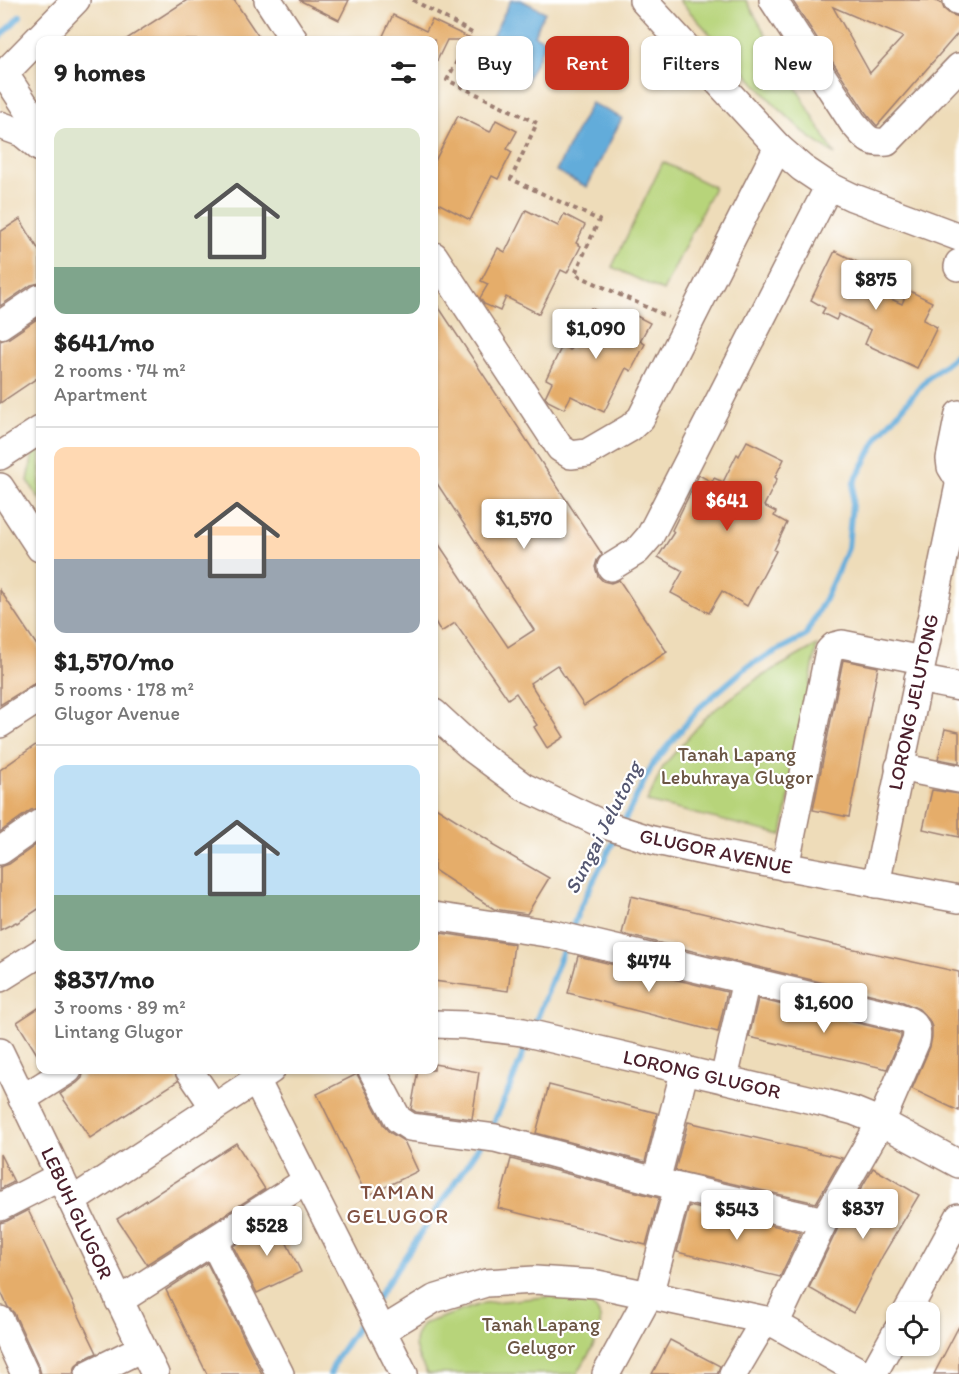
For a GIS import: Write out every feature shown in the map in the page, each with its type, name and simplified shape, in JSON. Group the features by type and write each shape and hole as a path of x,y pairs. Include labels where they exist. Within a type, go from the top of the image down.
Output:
{"street":[{"path":"268,0 291,36"},
{"path":"643,0 778,147 802,168 829,186 852,197 959,237"},
{"path":"772,0 853,123 868,140 877,143 887,142 959,67"},
{"path":"39,36 73,1"},
{"path":"36,40 2,75 36,122"},
{"path":"0,124 22,133 36,145"},
{"path":"438,263 502,383 560,448 571,454 587,453 630,428 640,418 778,147"},
{"path":"611,567 637,551 650,536 829,186"},
{"path":"0,325 36,301"},
{"path":"959,414 950,459 951,467 959,482"},
{"path":"0,456 36,433"},
{"name":"LORONG JELUTONG","path":"876,884 920,669 948,592 959,482"},
{"path":"0,487 36,542"},
{"path":"785,867 829,651 834,646 842,644 920,669 959,687"},
{"path":"0,724 36,701"},
{"name":"GLUGOR AVENUE","path":"438,717 474,750 524,787 602,824 652,840 959,899"},
{"path":"899,767 959,779"},
{"path":"0,851 36,827"},
{"path":"438,917 553,934 899,1017 914,1023 916,1041 881,1122 770,1322 733,1374"},
{"path":"0,978 36,956"},
{"path":"724,1079 746,980"},
{"name":"LORONG GLUGOR","path":"438,1024 523,1032 825,1103 881,1122 959,1164"},
{"name":"LEBUH GLUGOR","path":"0,1052 155,1374"},
{"path":"606,1374 649,1295 685,1070"},
{"path":"22,1099 62,1074"},
{"path":"192,1074 214,1107"},
{"path":"374,1074 398,1119 410,1127 484,1137 824,1221"},
{"path":"72,1202 264,1075 306,1181 404,1374"},
{"path":"0,1207 60,1176"},
{"path":"119,1302 306,1181"},
{"path":"912,1302 959,1217"},
{"path":"213,1241 280,1374"},
{"path":"380,1326 434,1299 486,1283 536,1280 597,1284 770,1322 875,1373 886,1352"},
{"path":"0,1320 25,1374"},
{"path":"89,1374 142,1348"}],"path":[{"path":"413,0 472,33 447,80 537,123 511,179 599,220 575,274 688,326"}],"green space":[{"path":"679,0 746,0 767,36 753,36 753,81 741,68 741,36 712,36"},
{"path":"761,90 798,90 835,155 808,136"},
{"path":"663,162 714,187 663,291 612,267"},
{"path":"36,451 36,494 28,481 33,453"},
{"name":"Tanah Lapang Lebuhraya Glugor","path":"817,645 782,835 647,802 664,765 709,714 757,679"},
{"name":"Tanah Lapang Gelugor","path":"555,1296 583,1301 598,1313 600,1330 577,1374 427,1374 417,1355 416,1337 423,1324 484,1303"}],"water":[{"path":"511,0 521,0 545,12 534,35 545,40 545,43 533,67 533,36 493,36"},
{"path":"591,103 622,118 587,187 556,171"}],"building":[{"path":"187,0 234,0 258,36 131,36"},
{"path":"299,0 349,0 339,20"},
{"path":"792,0 934,0 942,4 950,14 959,17 959,32 877,126 833,63 833,36 816,36","holes":["833,7 903,37 870,73"]},
{"path":"393,15 426,31 432,20 466,36 456,36 456,40 447,40 438,59 438,36 383,36"},
{"path":"458,116 490,132 496,120 517,131 507,149 512,152 498,179 492,176 470,220 438,203 438,155"},
{"path":"526,210 558,226 564,214 585,225 576,243 581,246 567,273 561,270 539,314 506,297 500,311 484,304 480,298 488,284 481,281 498,248 505,252"},
{"path":"20,219 36,245 36,284 0,306 0,232"},
{"path":"835,251 875,271 866,288 902,304 908,290 932,302 923,320 937,327 917,368 865,344 871,330 839,314 836,320 822,313 825,308 811,300"},
{"path":"438,306 602,554 595,567 598,576 603,581 611,583 619,580 667,652 584,706 557,665 530,683 564,737 547,748 534,727 537,725 516,693 508,699 455,623 441,632 438,627 438,543 508,647 534,630 438,485"},
{"path":"591,308 623,324 629,312 650,323 640,341 645,344 631,371 626,368 604,412 571,396 564,409 545,397 552,382 546,379 562,346 570,350"},
{"path":"36,320 36,379 0,403 0,341 9,338"},
{"path":"747,441 784,459 764,506 776,512 774,516 787,523 774,550 776,551 747,606 722,591 709,613 671,593 683,571 658,557 674,532 672,530 699,475 712,482 714,478 723,482 737,454 739,456"},
{"path":"0,590 36,644 36,682 0,705"},
{"path":"843,660 878,667 849,817 813,810"},
{"path":"945,729 959,732 959,763 938,759"},
{"path":"36,745 36,809 0,832 0,770"},
{"path":"932,790 959,794 959,837 923,829"},
{"path":"438,809 493,843 492,845 549,878 527,914 494,909 438,873"},
{"path":"36,845 36,911 17,923 0,930 0,867 9,864"},
{"path":"631,896 959,972 959,1111 912,1089 932,1037 929,1020 919,1009 903,1002 622,934"},
{"path":"438,933 514,944 508,991 438,982"},
{"path":"578,956 727,992 718,1032 568,993"},
{"path":"758,999 895,1032 901,1034 901,1037 887,1069 749,1037"},
{"path":"36,1010 36,1053 17,1022"},
{"path":"438,1065 479,1072 472,1119 416,1112 411,1109 417,1074 438,1074"},
{"path":"83,1074 175,1074 178,1081 90,1138 60,1094 82,1078"},
{"path":"357,1074 384,1126 404,1141 418,1171 367,1196 317,1094"},
{"path":"549,1085 657,1113 645,1162 536,1133"},
{"path":"688,1122 842,1158 816,1203 682,1172 675,1170"},
{"path":"236,1143 265,1189 147,1264 117,1219"},
{"path":"0,1154 14,1182 0,1189"},
{"path":"511,1159 659,1198 646,1245 498,1208"},
{"path":"873,1168 919,1195 883,1255 853,1313 809,1288 838,1228"},
{"path":"689,1206 801,1232 780,1277 677,1252"},
{"path":"28,1210 97,1353 76,1365 73,1374 41,1374 14,1313 8,1307 0,1290 0,1223"},
{"path":"275,1219 301,1272 257,1293 233,1246"},
{"path":"207,1263 262,1374 207,1374 166,1290"},
{"path":"959,1326 959,1374 934,1374"},
{"path":"670,1340 720,1366 717,1374 652,1374"}],"waterway":[{"path":"0,37 20,16"},
{"name":"Sungai Jelutong","path":"623,823 653,764 700,707 748,666 805,636 848,548 854,482 880,434 928,378 959,353"},
{"name":"Sungai Jelutong","path":"571,931 617,834"},
{"name":"Sungai Jelutong","path":"533,1029 566,943"},
{"name":"Sungai Jelutong","path":"490,1131 528,1041"},
{"name":"Sungai Jelutong","path":"376,1300 481,1144"},
{"name":"Sungai Jelutong","path":"330,1374 337,1357 365,1316"}],"district":[{"name":"TAMAN GELUGOR","path":"398,1204"}]}
